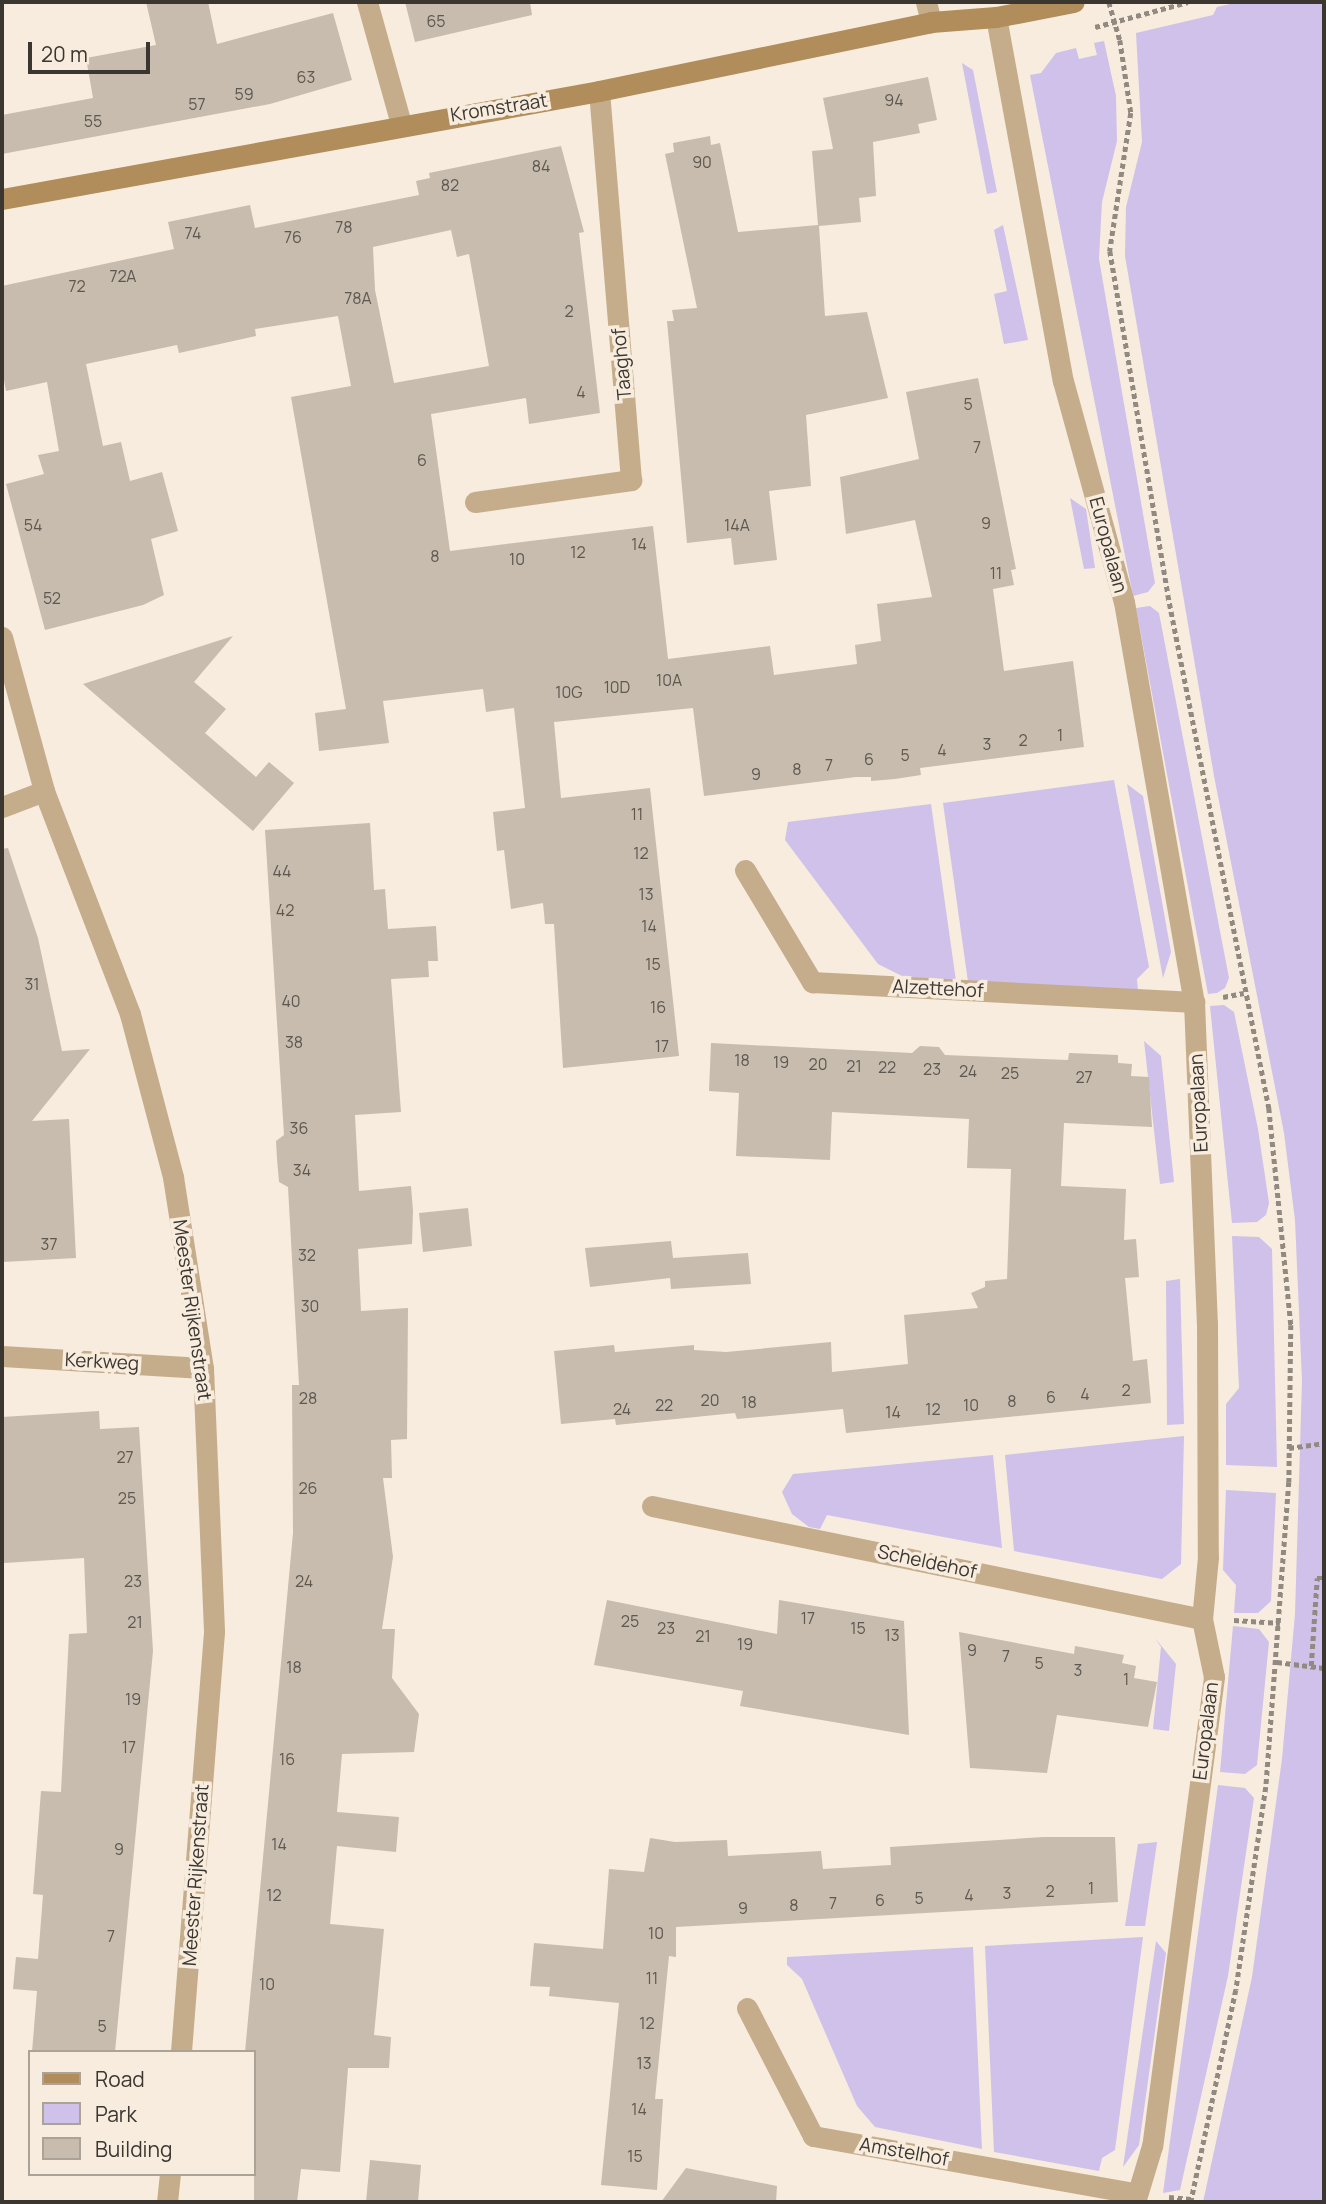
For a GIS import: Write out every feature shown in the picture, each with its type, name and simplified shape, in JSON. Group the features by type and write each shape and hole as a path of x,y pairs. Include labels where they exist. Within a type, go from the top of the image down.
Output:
{"street":[{"path":"367,2 401,124"},
{"name":"Kromstraat","path":"2,199 401,124 599,91 929,12 996,17 1074,2"},
{"name":"Europalaan","path":"996,17 1063,381 1124,602 1194,1002 1207,1323 1208,1557 1202,1619 1214,1677 1152,2146 1136,2198"},
{"name":"Taaghof","path":"475,502 631,480 599,91"},
{"name":"Meester Rijkenstraat","path":"2,637 44,791 130,1014 173,1177 203,1368 214,1632 181,2050"},
{"path":"2,807 44,791"},
{"name":"Alzettehof","path":"745,870 812,982 1194,1002"},
{"name":"Kerkweg","path":"2,1356 203,1368"},
{"name":"Scheldehof","path":"652,1506 1202,1619"},
{"name":"Amstelhof","path":"747,2008 813,2136 1136,2198"},
{"path":"167,2202 170,2176"}],"path":[{"path":"1289,1448 1324,1443"},
{"path":"1311,1666 1318,1578 1324,1578"},
{"path":"1202,1619 1280,1623"},
{"path":"1277,1662 1324,1668"}],"green space":[{"path":"1239,2 1324,2 1324,2202 1203,2202 1252,1977 1282,1759 1295,1614 1302,1381 1295,1220 1284,1133 1214,776 1125,256 1126,207 1142,142 1136,33 1213,15 1217,7"},
{"path":"1104,41 1116,96 1117,141 1102,202 1099,259 1155,583 1148,592 1133,596 1030,75 1041,73 1056,53 1076,48 1079,59 1097,55 1094,43"},
{"path":"962,63 973,70 997,192 987,194"},
{"path":"1003,225 1028,340 1004,344 994,294 1007,291 994,230"},
{"path":"1070,498 1086,509 1095,568 1084,569"},
{"path":"1150,606 1159,613 1229,978 1225,988 1217,993 1208,994 1136,608"},
{"path":"1114,780 1149,967 1137,979 1138,990 968,982 943,803"},
{"path":"1127,784 1143,796 1171,952 1163,978"},
{"path":"931,804 956,981 904,977 878,964 785,840 788,822"},
{"path":"1224,1005 1234,1012 1258,1129 1269,1203 1266,1215 1257,1222 1232,1223 1210,1006"},
{"path":"1144,1041 1161,1056 1174,1182 1160,1184"},
{"path":"1232,1236 1259,1237 1272,1249 1277,1467 1226,1465 1226,1404 1239,1388"},
{"path":"1180,1279 1184,1424 1167,1425 1166,1281"},
{"path":"1184,1436 1181,1564 1162,1579 1014,1551 1005,1455"},
{"path":"993,1455 1002,1548 827,1515 820,1529 809,1527 792,1514 782,1492 793,1474"},
{"path":"1226,1490 1276,1493 1271,1601 1258,1613 1234,1613 1236,1585 1223,1570"},
{"path":"1233,1626 1259,1629 1269,1642 1257,1765 1245,1774 1220,1772"},
{"path":"1155,1638 1176,1664 1169,1731 1153,1729 1161,1647"},
{"path":"1218,1785 1245,1788 1254,1798 1228,1976 1180,2190 1163,2193"},
{"path":"1157,1842 1145,1926 1125,1926 1138,1844"},
{"path":"1143,1937 1115,2150 1102,2158 1099,2171 994,2152 985,1946"},
{"path":"1156,1941 1166,1953 1139,2145 1123,2167"},
{"path":"973,1947 982,2149 875,2127 857,2106 802,1979 787,1965 787,1957"}],"building":[{"path":"146,2 208,2 217,44 333,13 352,80 270,104 2,154 2,115 93,98 86,58 156,45"},
{"path":"405,2 530,2 532,15 415,42"},
{"path":"928,77 937,120 918,124 920,133 873,142 876,196 859,198 861,222 819,226 825,316 867,312 888,398 806,415 811,486 769,491 777,560 734,565 731,538 687,543 667,321 674,321 672,310 697,308 665,154 674,152 673,143 710,136 711,145 720,143 738,232 818,225 812,151 833,149 823,98"},
{"path":"561,146 584,232 579,233 600,413 529,424 526,398 431,414 450,551 653,526 668,659 770,646 774,675 857,664 855,645 881,641 877,604 932,597 915,520 846,534 840,477 919,459 906,392 978,378 1016,569 1011,570 1014,585 993,589 1004,671 1073,661 1084,747 920,768 921,775 895,779 871,781 871,777 856,777 704,796 693,708 554,722 561,798 650,788 679,1056 563,1068 554,924 545,924 543,903 511,909 504,850 497,851 493,812 525,808 514,708 486,712 483,689 383,701 389,743 319,751 315,713 346,709 291,397 351,386 338,316 255,329 256,336 179,353 177,345 86,364 103,446 121,442 130,481 162,472 178,531 151,539 164,595 143,605 45,630 6,484 44,474 38,455 59,451 47,382 6,391 2,369 2,286 174,249 168,222 250,205 255,228 419,195 416,181 430,178 429,173","holes":["451,230 457,257 469,254 489,366 394,383 375,290 373,247"]},
{"path":"233,636 194,682 226,709 205,733 256,777 269,762 294,783 253,831 83,684"},
{"path":"370,823 374,890 385,889 388,929 436,926 438,961 428,961 429,977 391,979 401,1112 355,1115 359,1191 411,1186 413,1211 412,1244 358,1249 361,1311 408,1308 407,1439 391,1440 392,1478 383,1478 393,1557 382,1629 395,1629 392,1678 419,1714 414,1752 342,1754 337,1812 399,1817 396,1852 337,1846 330,1924 384,1929 374,2035 391,2037 389,2068 348,2068 340,2172 301,2169 297,2202 254,2202 256,2050 245,2050 293,1533 292,1385 299,1385 288,1187 279,1182 277,1159 276,1141 284,1135 265,830"},
{"path":"8,848 38,938 62,1051 90,1049 32,1121 69,1119 76,1258 3,1262 2,849"},
{"path":"711,1043 912,1053 920,1046 939,1047 945,1055 1068,1060 1069,1053 1118,1055 1118,1063 1132,1064 1131,1076 1149,1077 1152,1127 1064,1123 1061,1186 1126,1189 1124,1240 1136,1239 1139,1277 1125,1278 1133,1361 1147,1359 1151,1403 846,1433 843,1409 737,1419 735,1413 616,1425 615,1419 561,1424 554,1351 614,1345 615,1352 694,1345 694,1350 726,1352 831,1342 832,1372 908,1364 904,1315 978,1308 971,1293 985,1287 985,1281 1007,1279 1011,1169 967,1168 969,1119 832,1112 830,1160 736,1156 739,1093 709,1091"},
{"path":"468,1208 472,1246 423,1252 419,1213"},
{"path":"671,1241 673,1258 748,1253 751,1284 671,1289 670,1278 590,1287 585,1248"},
{"path":"99,1411 100,1429 139,1427 153,1651 115,2050 32,2050 37,1991 13,1989 16,1957 38,1959 43,1895 33,1894 41,1791 61,1792 69,1634 87,1633 84,1558 4,1563 2,1417"},
{"path":"607,1600 777,1634 779,1600 904,1621 909,1735 740,1706 743,1691 594,1665"},
{"path":"959,1632 1074,1654 1075,1646 1124,1655 1122,1663 1136,1666 1134,1678 1157,1682 1148,1727 1057,1715 1047,1773 970,1768"},
{"path":"1043,1837 1115,1837 1118,1902 676,1927 676,1957 669,1956 655,2099 663,2099 657,2190 601,2185 619,2003 549,1996 550,1987 530,1986 534,1943 603,1949 609,1869 644,1872 650,1838 675,1842 727,1840 728,1856 821,1851 823,1869 891,1865 890,1847"},
{"path":"370,2160 421,2165 418,2202 366,2202"},
{"path":"686,2168 777,2186 776,2202 661,2202"}]}
